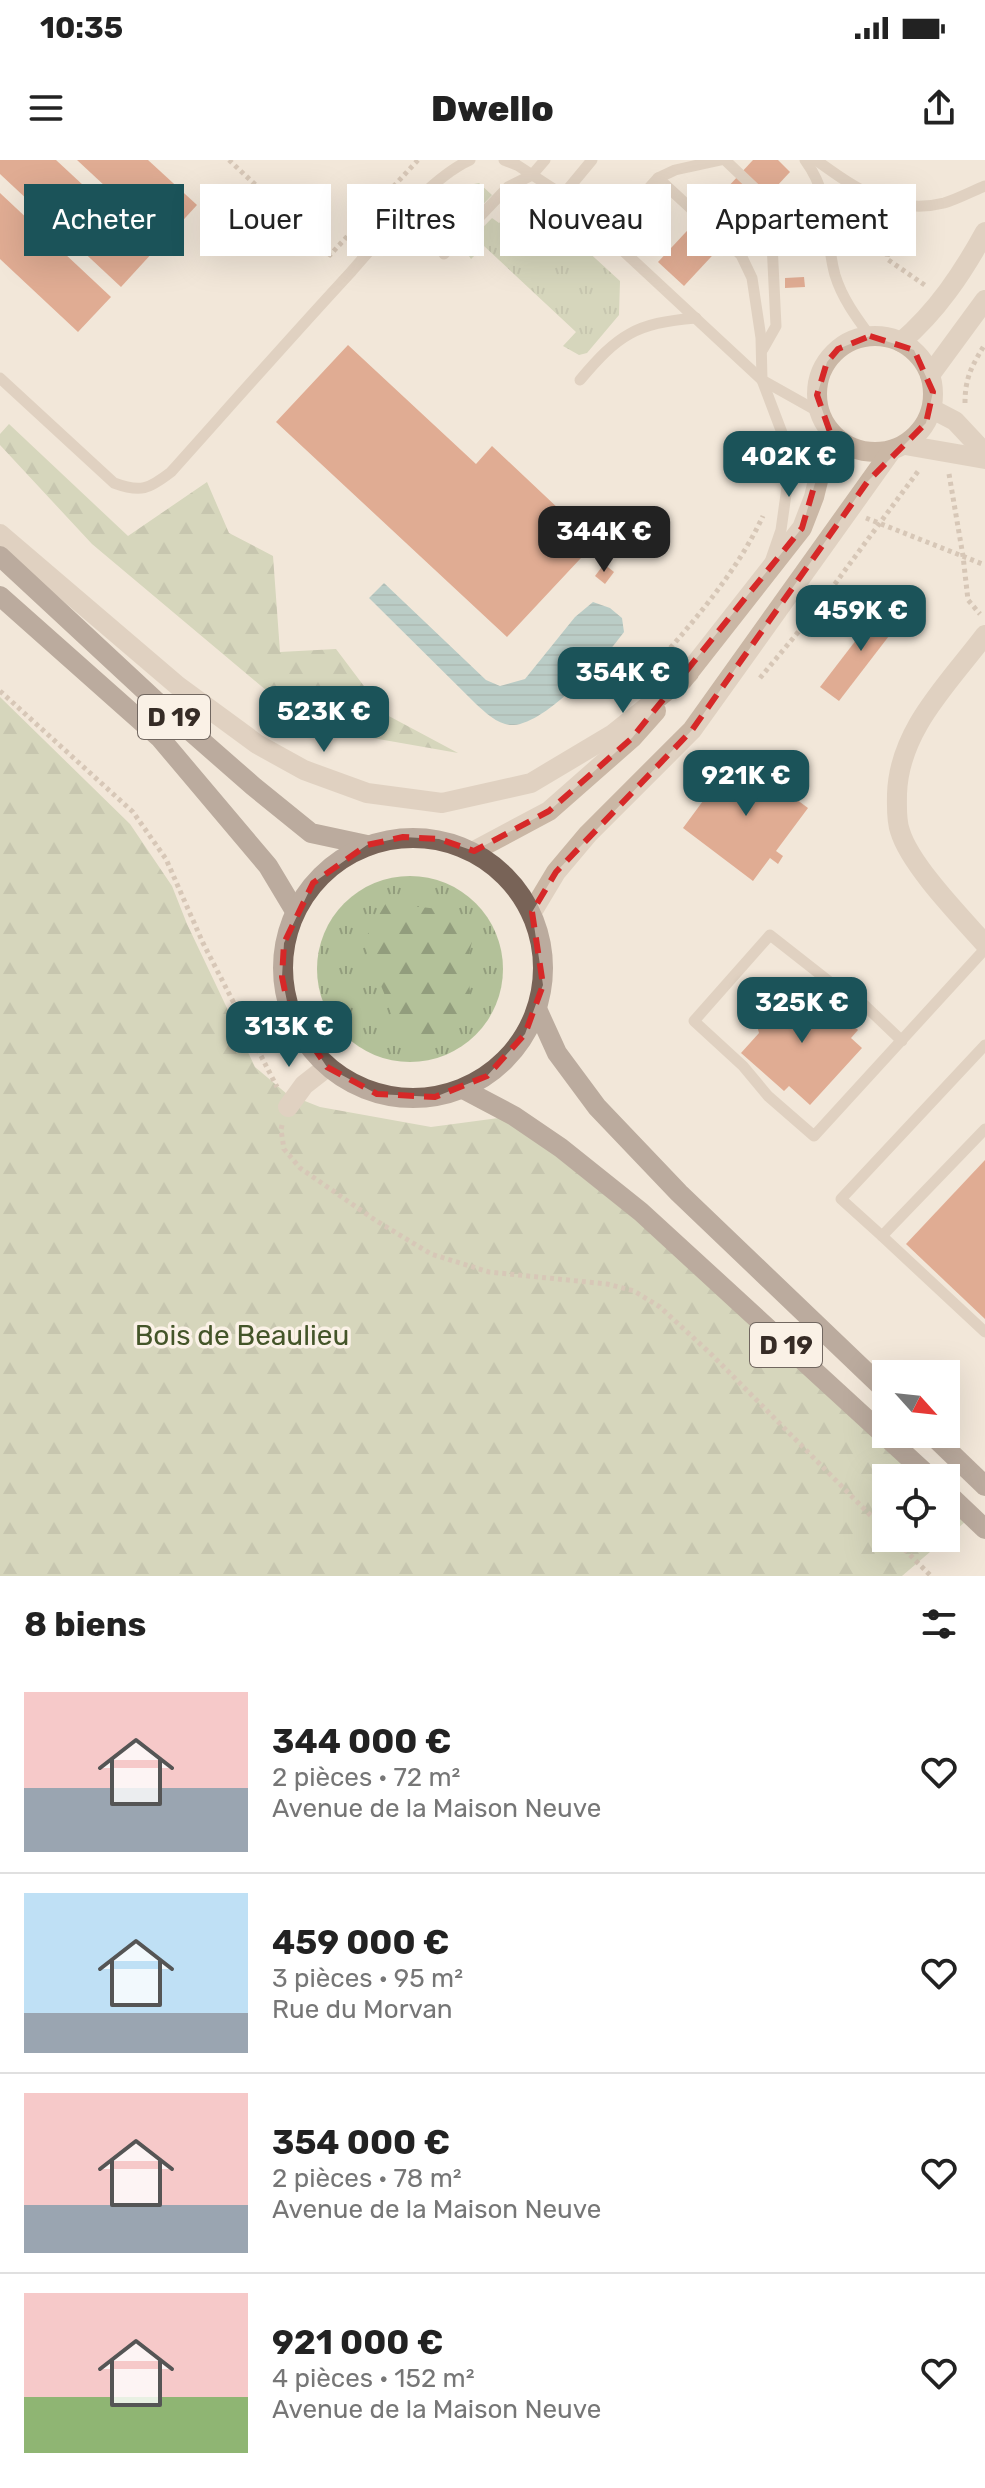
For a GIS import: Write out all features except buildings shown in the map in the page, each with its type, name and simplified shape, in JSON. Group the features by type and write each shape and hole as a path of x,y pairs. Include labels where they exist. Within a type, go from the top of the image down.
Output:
{"main road":[{"name":"D 19","path":"0,556 156,701 311,833 367,845"},
{"name":"D 19","path":"0,596 160,738 268,866 295,911"},
{"path":"403,837 439,839 474,851 508,877 532,912 544,960 543,985 537,1009 509,1057 487,1076 463,1089 435,1097 406,1099 377,1094 351,1083 327,1067 304,1041 289,1011 282,977 284,943 295,911 313,883 329,868 367,845 403,837"},
{"name":"D 19","path":"537,1009 557,1053 597,1107 679,1193 872,1378"},
{"name":"D 19","path":"463,1089 514,1116 561,1148 641,1212 916,1464"},
{"path":"946,1448 985,1486"},
{"path":"960,1505 985,1529"}],"street":[{"path":"901,342 936,307 965,269 985,232"},
{"path":"930,375 985,300"},
{"path":"886,336 901,342 914,350 930,375 932,409 926,423 917,435 899,447 876,453 843,443 830,432 819,412 819,377 827,362 838,349 853,340 886,336"},
{"path":"932,409 955,421 985,456"},
{"path":"474,851 549,811 632,738 689,673 802,528 814,497 830,432"},
{"path":"899,447 985,456"},
{"path":"532,912 556,872 588,834 692,730 899,447"},
{"path":"0,534 178,686 257,744 304,770 367,793 442,803 531,783 613,734 689,673"},
{"path":"985,635 919,721 904,750 898,774 897,805 900,831 913,855 940,893 985,946"},
{"path":"288,1107 304,1085 327,1067"}],"lane":[{"path":"0,378 114,483 128,489 143,489 171,472 413,206 451,169 470,160"},
{"path":"504,160 517,163 546,184"},
{"path":"484,212 508,187 532,175 545,160"},
{"path":"572,184 592,160"},
{"path":"653,184 675,170 723,160 765,198 771,222 776,326 762,351"},
{"path":"805,160 814,172 826,201 835,275 849,307 870,336"},
{"path":"816,160 848,184"},
{"path":"658,178 741,255 752,278 762,351 762,380 787,446 783,515 766,576"},
{"path":"916,205 943,203 985,186"},
{"path":"630,256 762,380 819,412"},
{"path":"580,380 607,348 633,330 663,321 696,318"},
{"path":"902,1041 858,999 835,986 770,935 694,1021 743,1066 768,1096 814,1136 902,1041 985,946"},
{"path":"985,1045 841,1199 985,1332"},
{"path":"882,1236 985,1129"}],"path":[{"path":"229,160 330,255 418,160"},
{"path":"887,256 887,259 935,292"},
{"path":"971,415 965,403 965,383 985,344"},
{"path":"948,462 968,600 985,619"},
{"path":"755,684 809,619 921,468"},
{"path":"642,679 687,628 740,559 766,510"},
{"path":"862,517 985,565"},
{"path":"0,691 133,812 166,859 203,943 288,1107 281,1130 284,1149 300,1168 431,1254 489,1272 607,1284 634,1291 660,1307 711,1354 872,1517"},
{"path":"907,1552 931,1576"}],"highlighted area":[{"path":"870,336 914,350 933,392 926,423 868,481 692,730 556,872 532,912 543,985 525,1034 487,1076 435,1097 377,1094 327,1067 289,1011 282,977 284,943 313,883 367,845 403,837 439,839 474,851 549,811 632,738 802,528 830,432 817,395 827,362 838,349"}],"green space":[{"path":"484,188 492,195 484,204"},
{"path":"492,218 499,223 500,256 593,256 620,281 619,315 587,353 579,355 563,346 576,332 484,246 484,226"},
{"path":"9,424 128,536 207,482 229,533 273,556 280,652 336,649 385,714 458,753 310,727 92,544 0,445 0,434"},
{"name":"Bois de Beaulieu","path":"0,697 130,824 172,886 255,1067 287,1094 320,1107 431,1127 514,1116 561,1148 872,1425 872,1448 897,1448 915,1464 872,1464 872,1552 930,1552 902,1576 0,1576"},
{"path":"410,876 428,877 446,883 476,903 496,933 502,951 502,987 496,1005 476,1035 446,1055 428,1061 410,1062 392,1061 374,1055 344,1035 324,1005 318,987 317,969 318,951 324,933 344,903 374,883 392,877"},
{"path":"389,898 412,906 447,910 474,933 467,963 470,992 455,1030 400,1040 363,942"},
{"name":"Bois de Beaulieu","path":"960,1505 972,1516 960,1526"}],"water":[{"path":"384,583 486,680 500,686 525,679 575,617 593,602 610,608 622,618 624,632 590,672 558,702 527,721 508,725 476,704 369,598"}]}
